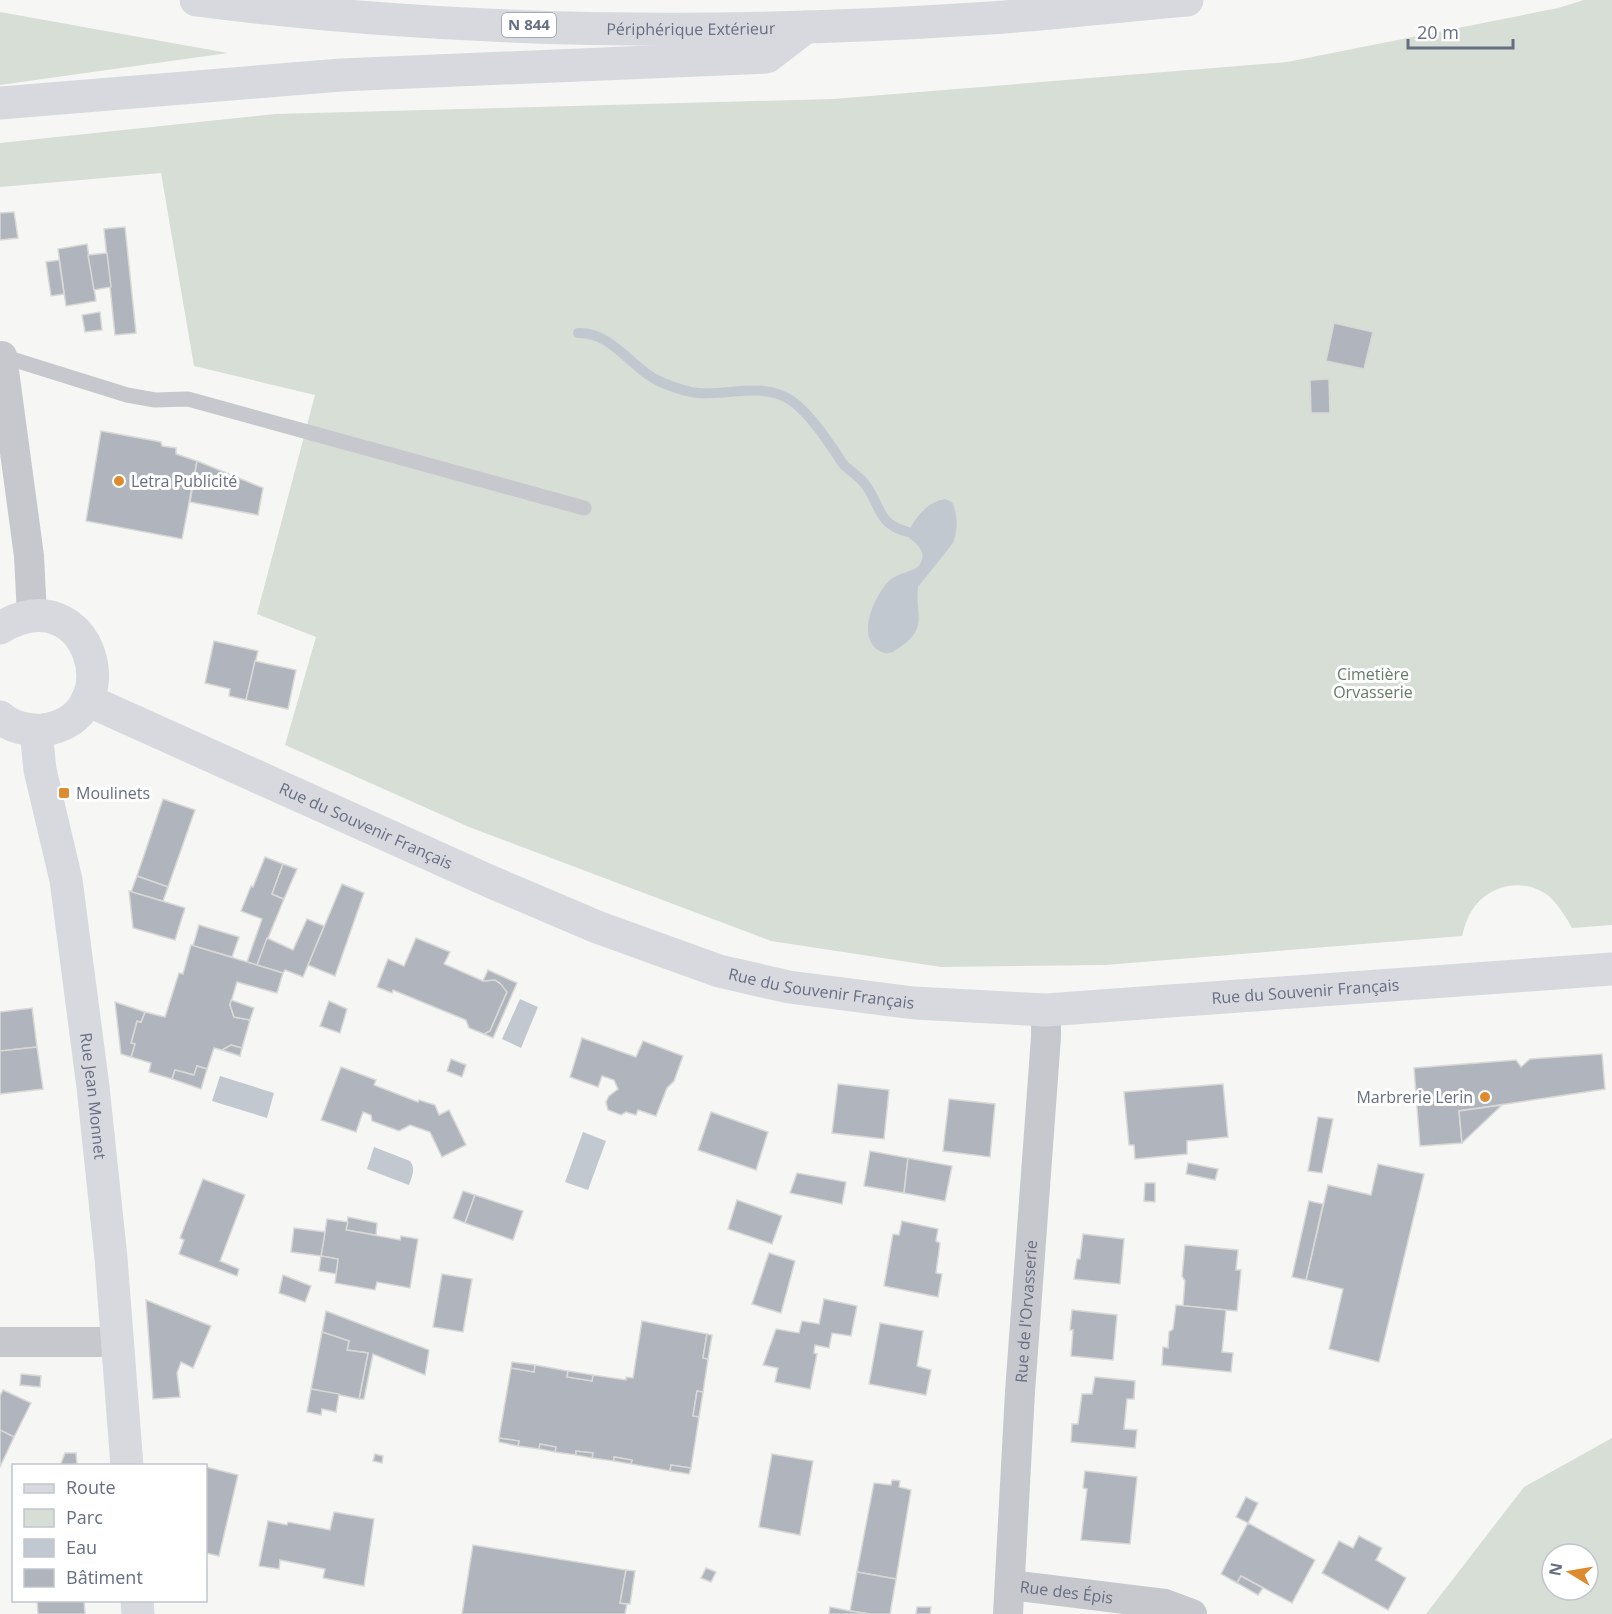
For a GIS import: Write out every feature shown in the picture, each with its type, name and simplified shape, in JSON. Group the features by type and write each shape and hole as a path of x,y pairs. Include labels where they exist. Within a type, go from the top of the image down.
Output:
{"main road":[{"name":"Périphérique Extérieur","path":"196,0 264,8 438,22 642,29 806,27 975,19 1187,0"},
{"path":"0,103 341,75 767,57 806,27"},
{"path":"0,717 18,728 51,729 66,722 78,712 87,700 93,683 93,666 88,649 79,634 65,623 49,617 9,622"},
{"name":"Rue du Souvenir Français","path":"87,700 597,927 719,971 789,987 914,1004 1046,1010 1612,969"},
{"name":"Rue Jean Monnet","path":"36,730 40,770 66,880 79,975 111,1258 127,1464"}],"street":[{"path":"2,356 29,556 9,622"},
{"name":"Rue de l'Orvasserie","path":"1009,1600 1020,1392 1046,1010"},
{"path":"0,1342 117,1342"},
{"name":"Rue des Épis","path":"1009,1600 1165,1604 1192,1614"}],"lane":[{"path":"2,356 127,395 155,400 188,399 584,507"}],"green space":[{"name":"Cimetière Orvasserie","path":"1584,0 1612,0 1612,925 1572,928 1550,897 1532,887 1521,885 1501,888 1482,898 1470,913 1462,936 1105,965 941,967 771,941 469,827 285,745 316,637 257,614 315,395 194,366 161,173 0,187 0,143 275,114 833,99 1287,62 1558,8"},
{"path":"0,12 228,53 0,85"},
{"path":"1612,1438 1612,1614 1426,1614 1524,1487"}],"water":[{"path":"945,499 952,502 956,517 956,533 953,543 918,587 919,620 914,634 895,651 882,652 869,638 869,618 873,607 889,581 915,569 920,564 922,553 909,538 908,532 923,511 933,503"},
{"path":"520,999 538,1007 521,1048 502,1039"},
{"path":"220,1076 274,1093 267,1118 212,1101"},
{"path":"583,1132 606,1141 588,1190 565,1182"},
{"path":"374,1147 410,1161 413,1170 409,1185 367,1169"}],"building":[{"path":"14,212 18,238 0,240 0,213"},
{"path":"125,227 136,333 115,335 104,229"},
{"path":"87,244 96,301 66,306 58,249"},
{"path":"107,253 111,287 94,290 88,255"},
{"path":"59,260 64,294 51,296 46,262"},
{"path":"100,312 102,330 85,332 82,315"},
{"path":"1334,323 1373,332 1364,369 1326,361"},
{"path":"1329,379 1330,413 1311,413 1310,380"},
{"path":"101,431 161,442 162,446 176,448 176,454 197,461 182,539 86,521"},
{"path":"197,461 263,488 258,515 190,502"},
{"path":"214,641 258,651 246,700 229,696 230,689 205,683"},
{"path":"255,661 296,670 288,709 246,700"},
{"path":"163,799 195,810 168,887 137,876"},
{"path":"265,857 283,864 272,894 284,899 257,965 247,962 262,919 241,911"},
{"path":"283,864 297,869 284,899 272,894"},
{"path":"137,876 168,887 163,901 131,892"},
{"path":"342,884 364,893 335,976 308,965"},
{"path":"129,891 185,908 175,940 133,928"},
{"path":"307,919 324,926 303,977 285,970 283,973 257,965 267,938 293,950"},
{"path":"199,925 239,937 232,957 193,946"},
{"path":"416,938 450,952 444,964 483,981 495,980 506,988 507,992 490,1031 484,1034 469,1028 466,1020 393,990 392,993 377,987 388,959 404,966"},
{"path":"191,945 283,973 277,993 237,982 230,1005 234,1017 250,1020 242,1048 231,1045 222,1050 214,1048 207,1069 197,1066 194,1075 175,1070 172,1079 149,1072 151,1063 131,1057 135,1044 131,1043 137,1021 141,1022 145,1012 165,1017 179,973 183,974"},
{"path":"488,970 517,983 493,1038 484,1034 490,1031 507,992 495,980 483,981"},
{"path":"231,1000 254,1008 250,1020 234,1017 230,1005"},
{"path":"329,1001 347,1009 340,1033 320,1026"},
{"path":"115,1002 145,1012 141,1022 137,1021 131,1043 135,1044 131,1057 121,1054"},
{"path":"32,1008 37,1047 0,1051 0,1012"},
{"path":"582,1038 636,1057 643,1041 683,1056 674,1081 667,1088 656,1116 638,1110 636,1115 626,1112 621,1115 608,1110 606,1102 609,1096 618,1089 614,1080 602,1076 598,1087 570,1077"},
{"path":"231,1045 242,1048 240,1056 222,1050"},
{"path":"37,1047 43,1089 0,1094 0,1051"},
{"name":"Marbrerie Lerin","path":"1602,1054 1605,1089 1459,1111 1462,1143 1420,1146 1414,1068 1516,1060 1521,1067 1530,1059"},
{"path":"451,1059 466,1065 462,1077 447,1071"},
{"path":"197,1066 207,1069 201,1089 172,1079 175,1070 194,1075"},
{"path":"341,1067 376,1080 374,1085 418,1102 419,1100 435,1105 439,1115 449,1110 466,1145 442,1157 430,1132 410,1125 399,1131 372,1121 371,1115 363,1112 356,1132 321,1120"},
{"path":"838,1084 889,1090 884,1139 832,1133"},
{"path":"1223,1084 1228,1137 1187,1141 1187,1154 1135,1159 1134,1145 1129,1145 1124,1092"},
{"path":"949,1099 995,1104 990,1157 943,1151"},
{"path":"1502,1105 1462,1143 1459,1111"},
{"path":"711,1112 768,1132 756,1170 698,1150"},
{"path":"1318,1117 1333,1119 1322,1173 1308,1171"},
{"path":"870,1151 908,1158 904,1193 864,1186"},
{"path":"908,1158 952,1166 945,1201 904,1193"},
{"path":"1188,1163 1218,1169 1215,1180 1186,1174"},
{"path":"1378,1164 1424,1174 1379,1362 1329,1349 1343,1289 1306,1280 1328,1185 1371,1195"},
{"path":"797,1173 846,1182 842,1204 790,1193"},
{"path":"203,1179 245,1195 220,1261 239,1269 237,1276 179,1254 184,1240 180,1238"},
{"path":"1145,1183 1155,1183 1155,1202 1144,1201"},
{"path":"463,1191 475,1195 465,1223 453,1218"},
{"path":"475,1195 523,1211 513,1240 465,1223"},
{"path":"737,1200 782,1216 772,1244 728,1229"},
{"path":"1309,1201 1323,1204 1306,1280 1292,1277"},
{"path":"348,1217 377,1223 376,1235 346,1230"},
{"path":"327,1219 348,1222 346,1230 400,1240 401,1236 418,1239 410,1288 377,1282 375,1290 335,1283 338,1259 321,1256"},
{"path":"902,1221 938,1229 936,1241 940,1243 936,1273 942,1274 938,1297 884,1286 893,1234 899,1235"},
{"path":"294,1228 325,1232 321,1256 291,1252"},
{"path":"1083,1234 1124,1239 1120,1284 1074,1279 1077,1259 1080,1259"},
{"path":"1185,1245 1238,1250 1236,1270 1241,1270 1237,1311 1183,1306 1185,1281 1182,1276"},
{"path":"769,1253 795,1261 781,1313 752,1304"},
{"path":"321,1256 338,1259 336,1274 319,1271"},
{"path":"442,1274 472,1279 463,1332 433,1327"},
{"path":"283,1275 311,1286 305,1302 279,1293"},
{"path":"824,1299 857,1306 851,1336 832,1333 829,1348 815,1345 814,1353 817,1354 810,1389 775,1382 778,1368 763,1365 776,1329 799,1333 802,1321 819,1324"},
{"path":"146,1300 211,1326 193,1368 181,1362 177,1373 180,1397 153,1399"},
{"path":"1176,1305 1226,1310 1222,1352 1233,1353 1231,1372 1162,1365 1163,1347 1168,1348 1169,1332 1173,1329"},
{"path":"1072,1310 1117,1315 1113,1360 1071,1356"},
{"path":"326,1311 429,1350 425,1375 373,1354 364,1399 359,1399 368,1353 347,1350 349,1341 322,1332"},
{"path":"642,1321 707,1334 703,1358 708,1359 703,1392 697,1391 693,1416 699,1417 691,1468 671,1465 670,1471 631,1464 632,1460 614,1457 614,1461 592,1458 593,1453 576,1451 576,1455 555,1452 556,1447 540,1444 539,1449 518,1446 519,1441 499,1438 511,1368 534,1372 535,1365 568,1371 567,1377 592,1381 593,1375 626,1380 626,1377 633,1378"},
{"path":"880,1323 923,1331 917,1366 931,1370 926,1395 869,1384"},
{"path":"322,1332 349,1341 347,1350 368,1353 359,1399 311,1389"},
{"path":"707,1334 712,1335 708,1359 703,1358"},
{"path":"512,1362 535,1365 534,1372 511,1368"},
{"path":"568,1371 593,1375 592,1381 567,1377"},
{"path":"21,1374 41,1376 40,1387 20,1385"},
{"path":"1095,1377 1135,1381 1134,1399 1127,1399 1124,1429 1137,1430 1135,1448 1071,1442 1072,1424 1078,1424 1082,1394 1092,1394"},
{"path":"311,1389 339,1394 336,1412 322,1409 321,1415 307,1412"},
{"path":"3,1390 31,1403 14,1437 0,1430 0,1396"},
{"path":"697,1391 703,1392 699,1417 693,1416"},
{"path":"0,1430 14,1437 0,1467"},
{"path":"499,1438 519,1441 518,1446 499,1442"},
{"path":"540,1444 556,1447 555,1452 539,1449"},
{"path":"576,1451 593,1453 592,1458 576,1455"},
{"path":"65,1453 76,1453 77,1464 61,1464"},
{"path":"375,1454 383,1456 382,1463 373,1461"},
{"path":"772,1454 813,1461 800,1535 759,1527"},
{"path":"614,1457 632,1460 631,1464 614,1461"},
{"path":"671,1465 691,1468 689,1474 670,1471"},
{"path":"207,1467 238,1475 219,1556 207,1553"},
{"path":"1085,1471 1137,1477 1130,1544 1081,1540 1087,1489 1083,1488"},
{"path":"892,1480 900,1481 899,1487 911,1490 896,1579 857,1572 874,1483 891,1485"},
{"path":"1246,1497 1258,1503 1248,1523 1236,1517"},
{"path":"334,1512 374,1519 364,1586 323,1578 325,1569 280,1560 279,1569 259,1566 268,1521 287,1525 288,1522 330,1530"},
{"path":"1248,1523 1315,1560 1292,1603 1241,1576 1237,1583 1221,1574"},
{"path":"1359,1536 1382,1548 1376,1560 1406,1578 1388,1610 1322,1573 1339,1541 1353,1548"},
{"path":"473,1545 626,1570 620,1603 627,1604 625,1614 462,1614"},
{"path":"706,1568 716,1572 711,1582 701,1578"},
{"path":"626,1570 635,1571 630,1604 620,1603"},
{"path":"857,1572 896,1579 890,1614 850,1611"},
{"path":"1241,1576 1263,1588 1258,1595 1237,1583"},
{"path":"37,1602 84,1602 85,1614 38,1614"},
{"path":"830,1607 850,1611 870,1614 829,1614"},
{"path":"917,1607 931,1607 930,1614 916,1614"}],"waterway":[{"path":"578,333 591,334 602,339 641,370 663,383 680,389 710,393 758,390 781,395 792,401 823,434 844,465 865,484 886,520 898,529 908,532"}],"place":[{"name":"Letra Publicité","path":"119,481"},
{"name":"Moulinets","path":"64,793"},
{"name":"Marbrerie Lerin","path":"1485,1097"}]}
